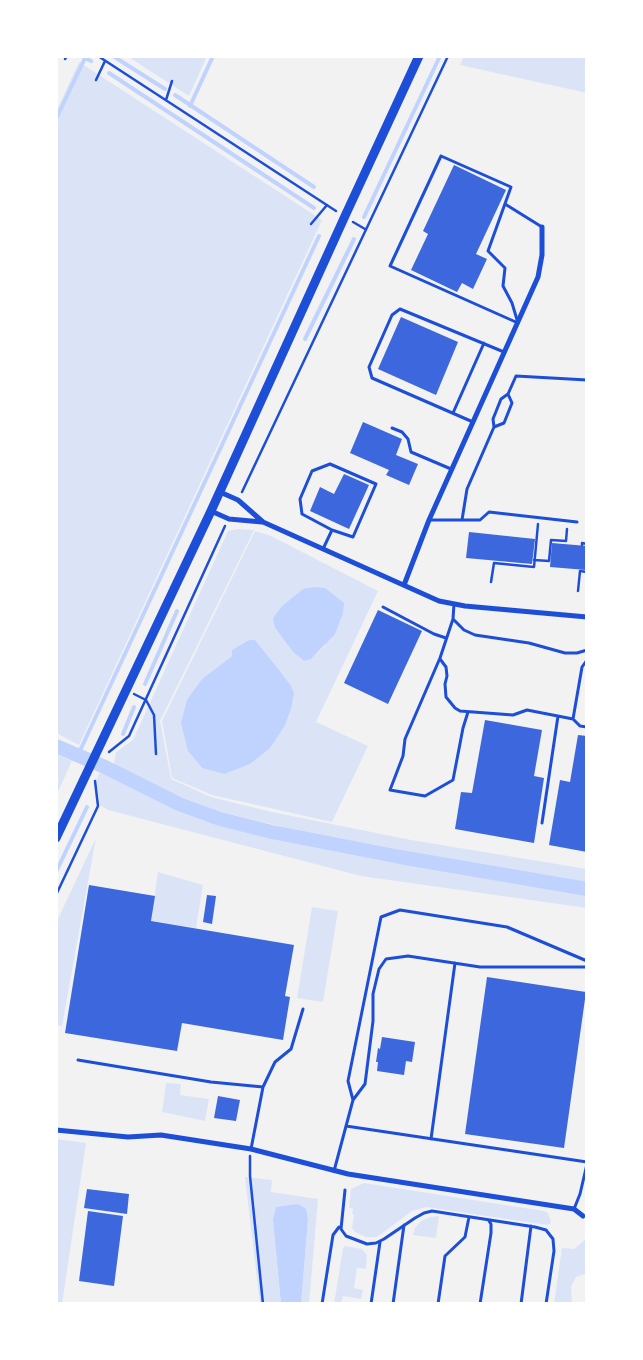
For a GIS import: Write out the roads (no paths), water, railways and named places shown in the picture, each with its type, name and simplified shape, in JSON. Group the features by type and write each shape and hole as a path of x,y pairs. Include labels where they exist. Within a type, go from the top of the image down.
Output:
{"main road":[{"path":"56,838 84,778 101,752 344,216 419,56"}],"street":[{"path":"404,585 429,520 538,277 542,255 542,226"},
{"path":"220,492 238,500 262,522 439,601 587,617"},
{"path":"211,511 228,519 262,522"},
{"path":"56,1130 128,1137 161,1135 251,1149 334,1171 574,1209 583,1216"}],"lane":[{"path":"441,156 511,187 488,251 505,268 503,286 512,303 518,323 390,266 441,156"},
{"path":"505,204 542,226"},
{"path":"473,422 372,378 369,367 392,314 400,310 505,352"},
{"path":"453,413 484,343"},
{"path":"462,520 466,489 494,428 493,419 501,399 508,394 516,376 587,380"},
{"path":"494,428 504,423 512,403 508,394"},
{"path":"392,428 402,432 408,439 411,452 452,470"},
{"path":"330,464 376,484 353,537 332,530 302,514 300,499 312,471 330,464"},
{"path":"429,520 480,520 489,512 577,522"},
{"path":"323,550 332,530"},
{"path":"454,604 453,620 440,658 405,739 403,756 390,790 425,796 453,780 468,712"},
{"path":"383,607 434,634 446,638"},
{"path":"453,620 464,630 475,635 529,643 565,653 577,653 587,650"},
{"path":"440,658 446,667 446,697 455,708 468,712 512,715 527,710 572,719 580,726 587,727"},
{"path":"572,719 582,666 587,660"},
{"path":"542,823 558,716"},
{"path":"353,1100 348,1081 381,917 400,910 507,927 587,961"},
{"path":"334,1171 353,1100 365,1084 378,969 386,959 408,956 480,967 587,968"},
{"path":"431,1139 455,963"},
{"path":"251,1149 263,1087 275,1062 291,1049 303,1009"},
{"path":"78,1060 211,1082 263,1087"},
{"path":"346,1126 587,1163 580,1194 574,1209"},
{"path":"322,1304 332,1234 340,1226 345,1190"},
{"path":"340,1226 346,1236 358,1242 368,1244 380,1242 428,1212 531,1226 546,1230 553,1239 554,1251 546,1304"},
{"path":"438,1304 445,1256 465,1237 469,1217"},
{"path":"480,1304 491,1233 491,1224 488,1220"},
{"path":"393,1304 404,1226"},
{"path":"521,1304 531,1226"},
{"path":"371,1304 380,1242"}],"water":[{"path":"325,588 344,603 343,613 335,634 311,659 304,661 293,652 275,628 273,618 282,606 303,589"},
{"path":"249,640 255,640 290,684 294,693 291,709 284,727 270,748 250,764 224,774 202,768 188,751 181,723 187,700 202,679 232,656 232,650"},
{"path":"298,1204 306,1209 308,1220 301,1304 281,1304 273,1220 276,1207"}],"waterway":[{"path":"113,56 165,89"},
{"path":"190,106 213,56"},
{"path":"364,217 440,56"},
{"path":"56,119 85,58 91,61"},
{"path":"109,73 314,208"},
{"path":"175,95 314,187"},
{"path":"78,755 319,236"},
{"path":"305,339 354,239"},
{"path":"145,684 177,611"},
{"path":"123,734 134,707"},
{"path":"56,746 105,767 179,804 220,819 272,832 400,857 587,889"},
{"path":"56,872 87,807"}]}
